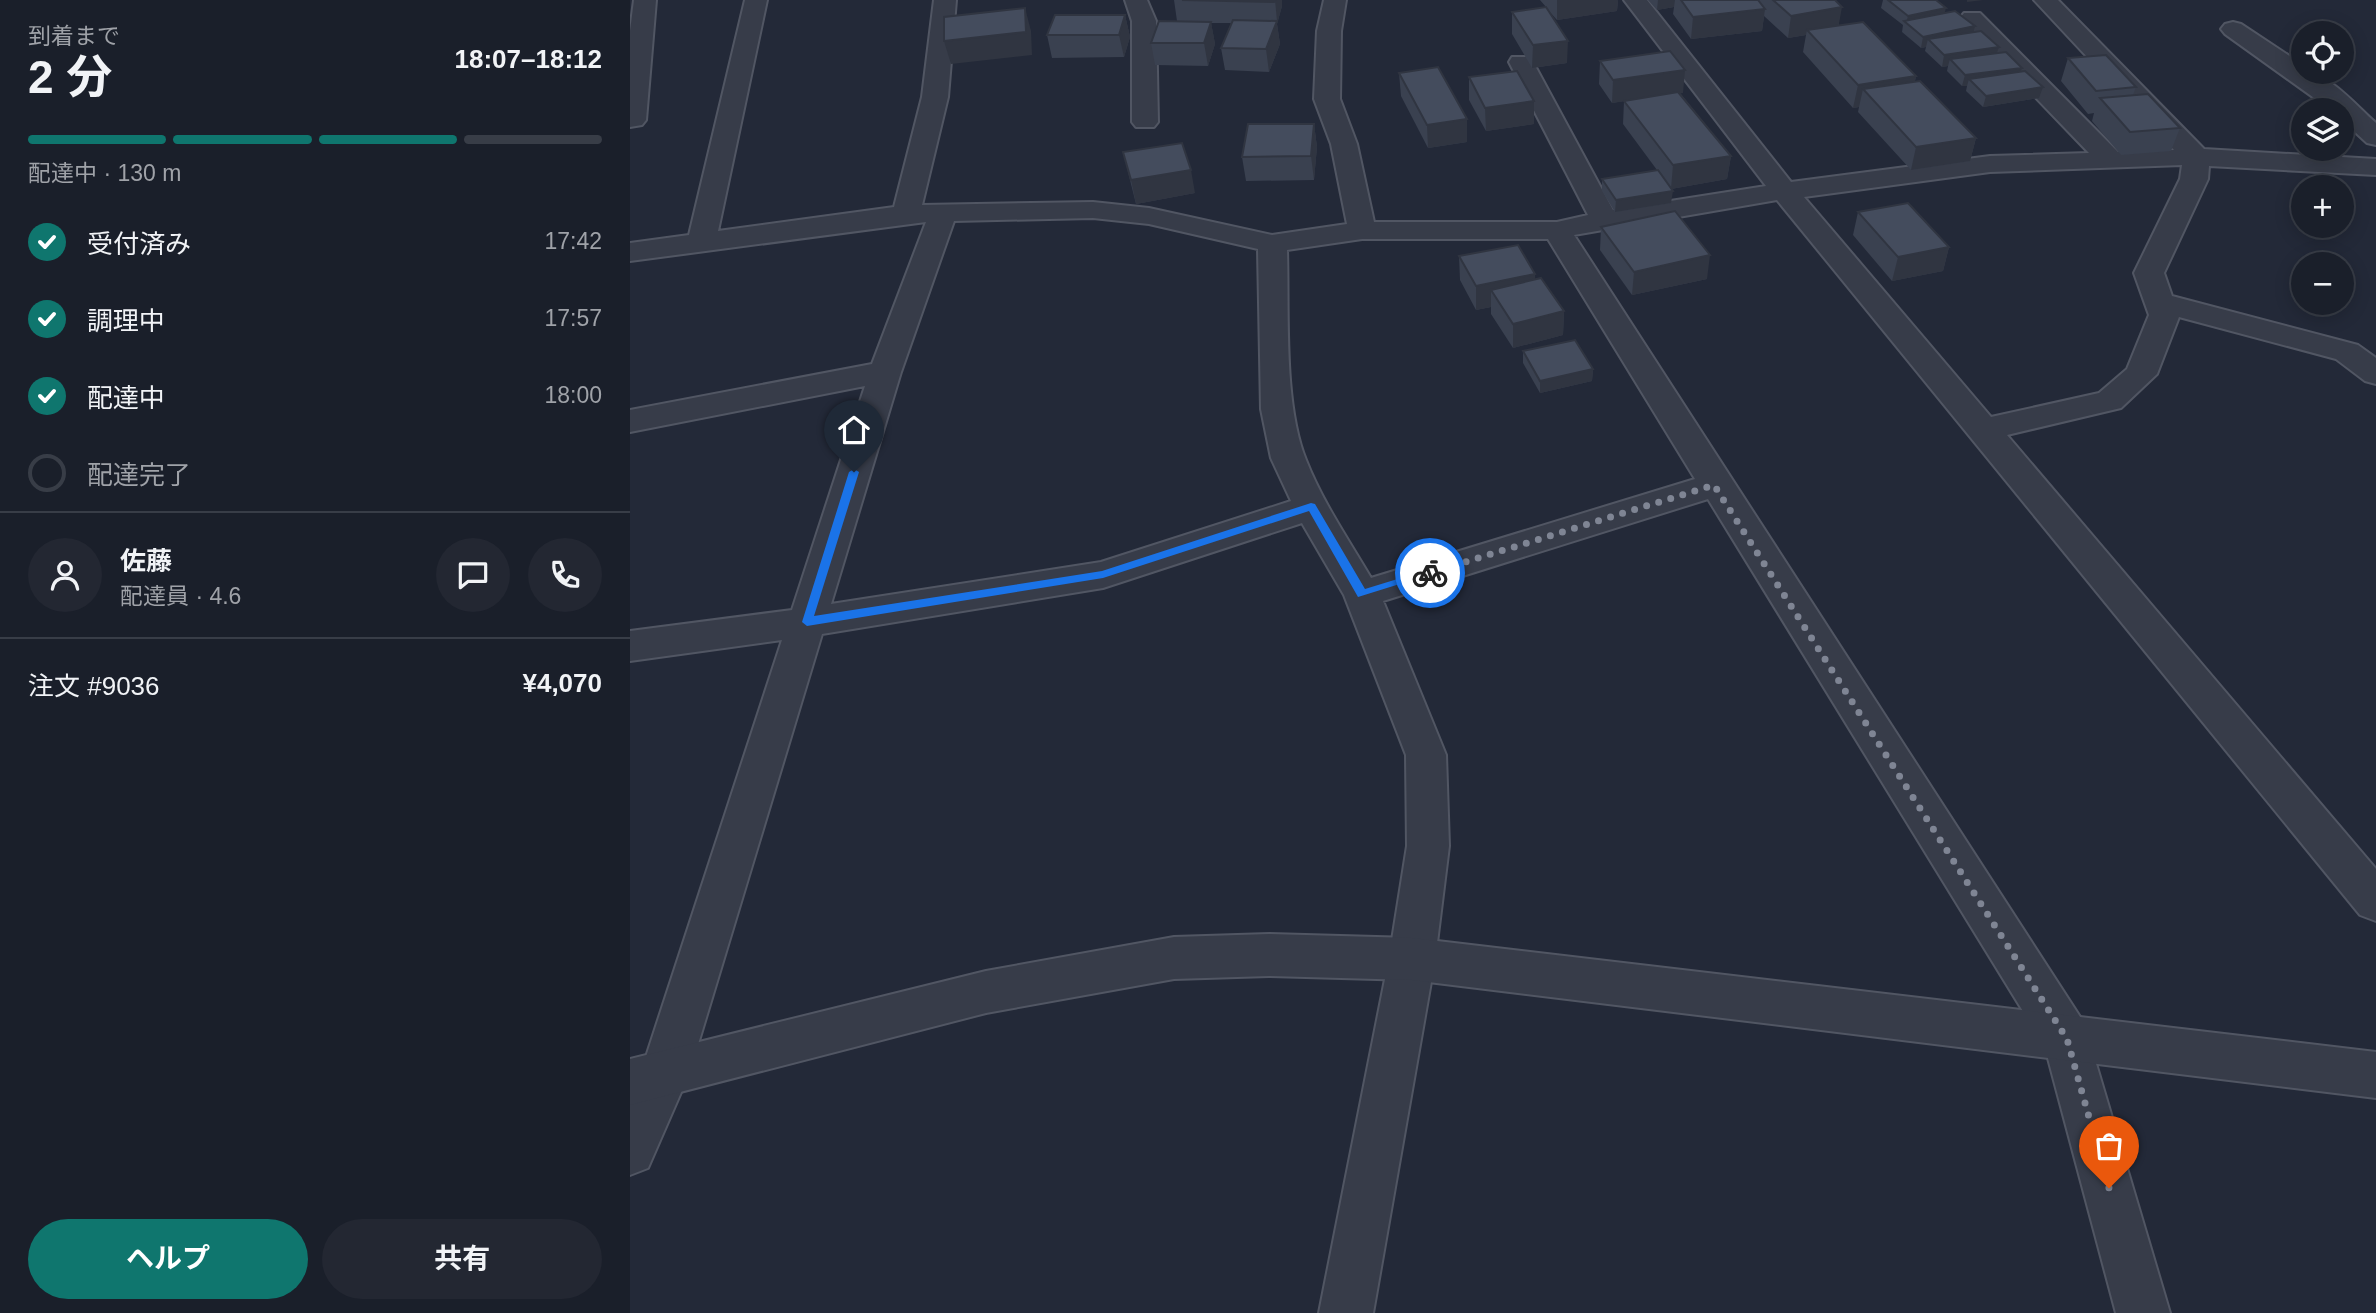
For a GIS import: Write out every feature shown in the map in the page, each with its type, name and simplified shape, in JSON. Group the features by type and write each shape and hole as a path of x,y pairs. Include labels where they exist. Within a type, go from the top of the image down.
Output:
{"street":[{"path":"634,120 645,0"},
{"path":"702,241 756,0"},
{"path":"630,1150 647,1078 807,622 885,372 924,214 945,0"},
{"path":"1136,0 1144,21 1145,122"},
{"path":"1635,0 1784,191 2376,901"},
{"path":"1982,430 2110,401 2141,374 2164,315 2149,273 2194,180 2196,157 2045,0"},
{"path":"1341,1 1329,31 1327,99 1344,144 1362,230"},
{"path":"1972,18 2110,159"},
{"path":"2233,29 2323,90 2376,137"},
{"path":"1521,62 1604,220"},
{"path":"630,252 924,214 1093,210 1149,216 1272,244 1362,230 1557,231 1604,220 1784,191 1990,164 2196,157 2376,167"},
{"path":"1557,231 1714,485 2067,1039 2143,1313"},
{"path":"1272,244 1277,409 1288,458 1311,507 1362,594 1426,755 1428,846 1412,959 1346,1313"},
{"path":"2159,302 2347,352 2376,374"},
{"path":"630,421 885,372"},
{"path":"1362,594 1714,485"},
{"path":"630,646 807,622 1103,575 1311,507"},
{"path":"647,1078 986,992 1174,958 1269,955 1412,959 2376,1075"}],"building":[{"path":"1182,0 1275,0 1274,2"},
{"path":"1681,0 1758,0 1765,9 1693,17"},
{"path":"1773,0 1835,0 1842,7 1791,16"},
{"path":"1888,0 1936,0 1946,8 1908,16"},
{"path":"1546,7 1568,41 1533,45 1512,12"},
{"path":"1025,8 1026,32 944,41 944,17"},
{"path":"1955,11 1975,26 1923,37 1904,21"},
{"path":"1055,15 1125,15 1119,35 1047,35"},
{"path":"1233,20 1277,21 1266,49 1221,48"},
{"path":"1159,21 1211,22 1204,43 1151,43"},
{"path":"1863,22 1916,76 1858,85 1807,30"},
{"path":"1981,31 1999,47 1944,55 1928,39"},
{"path":"1670,51 1685,70 1613,80 1600,61"},
{"path":"2006,52 2022,68 1965,75 1950,59"},
{"path":"2106,55 2136,87 2096,91 2068,58"},
{"path":"1438,67 1467,119 1427,125 1399,73"},
{"path":"1517,71 1534,101 1485,108 1469,77"},
{"path":"2025,71 2043,87 1986,96 1969,79"},
{"path":"1920,81 1976,138 1916,147 1863,89"},
{"path":"1678,92 1731,156 1673,165 1624,101"},
{"path":"2148,94 2180,128 2130,132 2100,98"},
{"path":"1248,124 1314,124 1311,156 1242,157"},
{"path":"1182,143 1191,170 1131,180 1123,152"},
{"path":"1658,170 1673,191 1616,200 1602,179"},
{"path":"1908,203 1949,247 1898,257 1858,212"},
{"path":"1675,211 1710,255 1634,272 1601,227"},
{"path":"1518,245 1535,274 1476,286 1459,256"},
{"path":"1541,278 1564,311 1513,324 1491,290"},
{"path":"1575,340 1593,369 1540,381 1523,351"}],"way so far":[{"path":"1430,573 1714,485 2067,1039 2109,1188"}],"route":[{"path":"854,472 807,622 1103,575 1311,507 1362,594 1430,573"}]}
